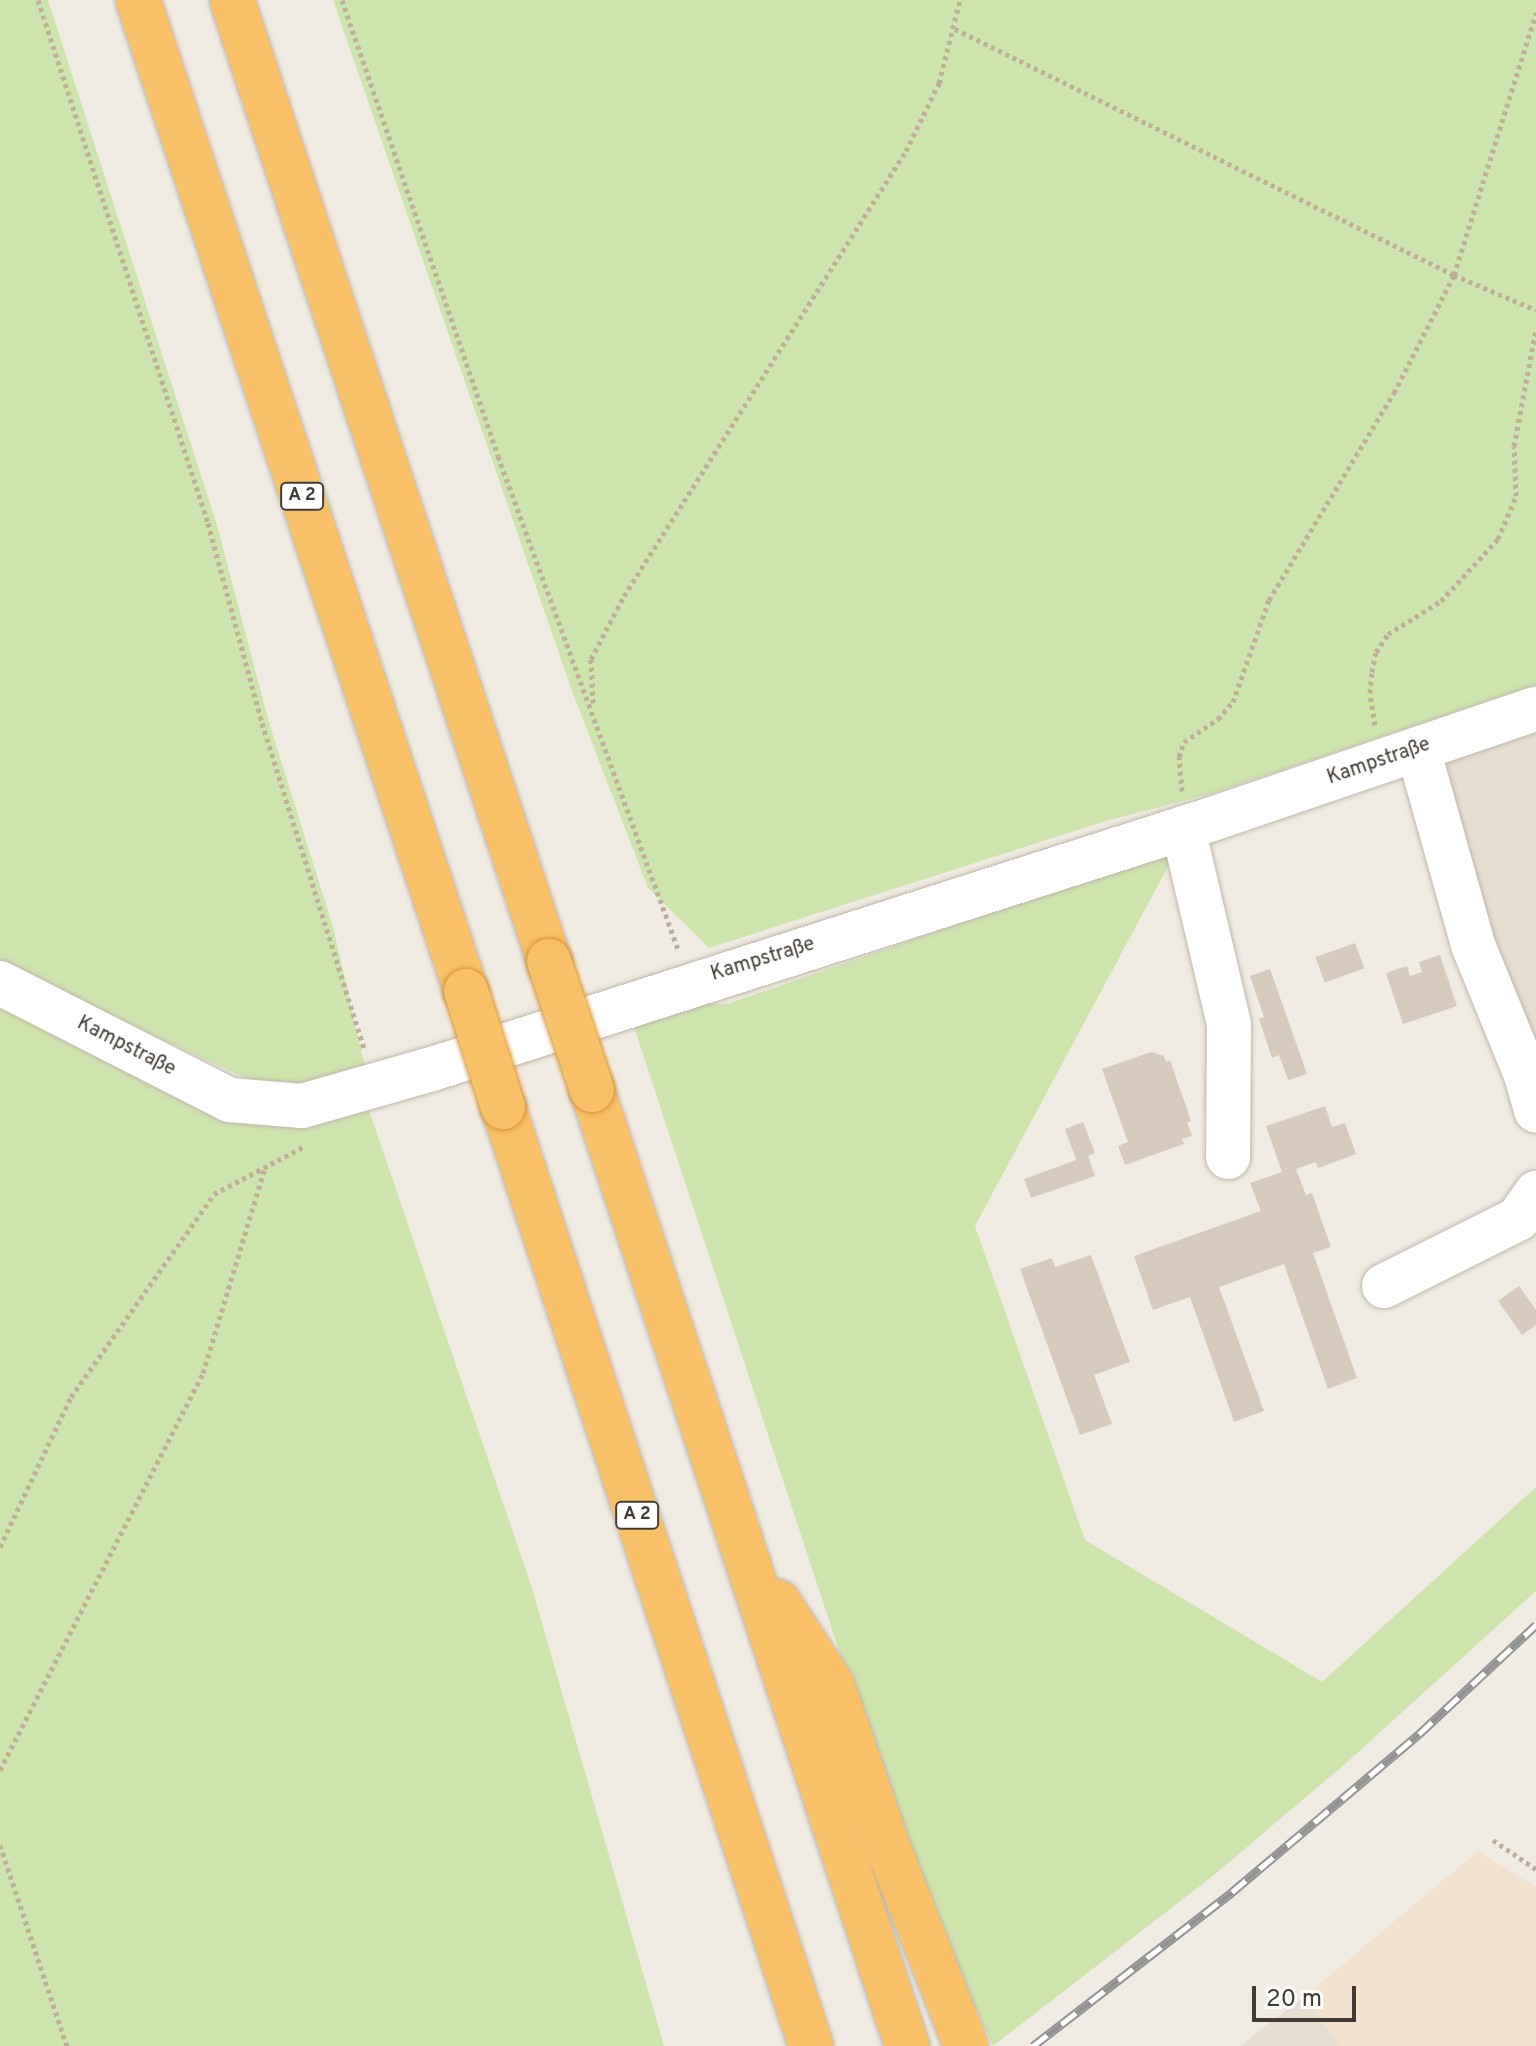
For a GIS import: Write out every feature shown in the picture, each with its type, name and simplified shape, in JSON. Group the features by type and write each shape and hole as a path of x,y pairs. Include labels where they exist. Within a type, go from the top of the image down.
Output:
{"highway":[{"name":"A 2","path":"138,0 811,2046"},
{"path":"232,0 907,2046"},
{"path":"748,1557 832,1685 891,1855 962,2036"}],"street":[{"name":"Kampstraße","path":"0,983 230,1100 302,1106 1185,828 1536,709"},
{"path":"1399,756 1526,1075 1536,1111"},
{"path":"1185,828 1229,1024 1228,1157"},
{"path":"1384,1286 1518,1219 1536,1193"}],"path":[{"path":"38,0 208,523 262,723 324,929 376,1084"},
{"path":"342,0 498,456 593,708 690,983"},
{"path":"593,708 591,659 624,596 906,151 939,83 960,0"},
{"path":"1185,828 1179,757 1184,742 1218,719 1233,702 1269,600 1394,393 1454,275 1536,13"},
{"path":"955,29 1454,275 1536,310"},
{"path":"1399,756 1370,693 1376,652 1388,634 1441,601 1498,539 1516,496 1514,446 1536,330"},
{"path":"0,1546 71,1397 214,1194 312,1142"},
{"path":"0,1770 203,1373 265,1167"},
{"path":"1493,1840 1536,1869"},
{"path":"0,1845 67,2046"}],"shaded area":[{"path":"1536,726 1536,1063 1404,774"},
{"path":"1478,1851 1536,1887 1536,2046 1341,2046 1304,1997"},
{"path":"1304,1997 1341,2046 1240,2046"}],"green space":[{"path":"0,0 48,0 217,525 268,719 333,927 365,1067 310,1084 249,1080 0,963"},
{"path":"333,0 1536,0 1536,685 1210,794 1106,821 709,948 648,888 572,691"},
{"path":"1178,848 975,1226 1085,1540 1322,1682 1536,1487 1536,1591 1345,1764 1214,1875 993,2046 935,1919 892,1812 631,1018 672,1005 727,1004"},
{"path":"0,1001 311,1125 369,1110 531,1585 664,2046 0,2046"}],"building":[{"path":"1355,943 1364,968 1325,983 1316,957"},
{"path":"1440,955 1457,1006 1403,1024 1386,973 1407,966 1410,976 1422,972 1419,962"},
{"path":"1270,969 1307,1074 1288,1080 1279,1055 1272,1058 1259,1019 1264,1017 1250,976"},
{"path":"1151,1052 1164,1056 1166,1062 1170,1060 1191,1121 1187,1122 1192,1136 1182,1139 1184,1144 1125,1165 1118,1146 1128,1142 1102,1069"},
{"path":"1325,1106 1332,1127 1345,1123 1356,1154 1318,1168 1316,1162 1296,1169 1306,1195 1312,1193 1331,1247 1313,1253 1357,1378 1328,1389 1284,1264 1219,1287 1264,1411 1234,1422 1190,1297 1153,1310 1134,1256 1261,1211 1250,1183 1282,1172 1266,1126"},
{"path":"1083,1122 1095,1153 1088,1156 1095,1176 1031,1198 1024,1179 1076,1160 1065,1129"},
{"path":"1091,1255 1130,1362 1094,1375 1112,1424 1080,1435 1020,1269 1052,1258 1055,1267"},
{"path":"1519,1286 1536,1310 1536,1325 1522,1335 1498,1301"}],"railway":[{"path":"1033,2046 1232,1892 1419,1734 1536,1625"}]}
